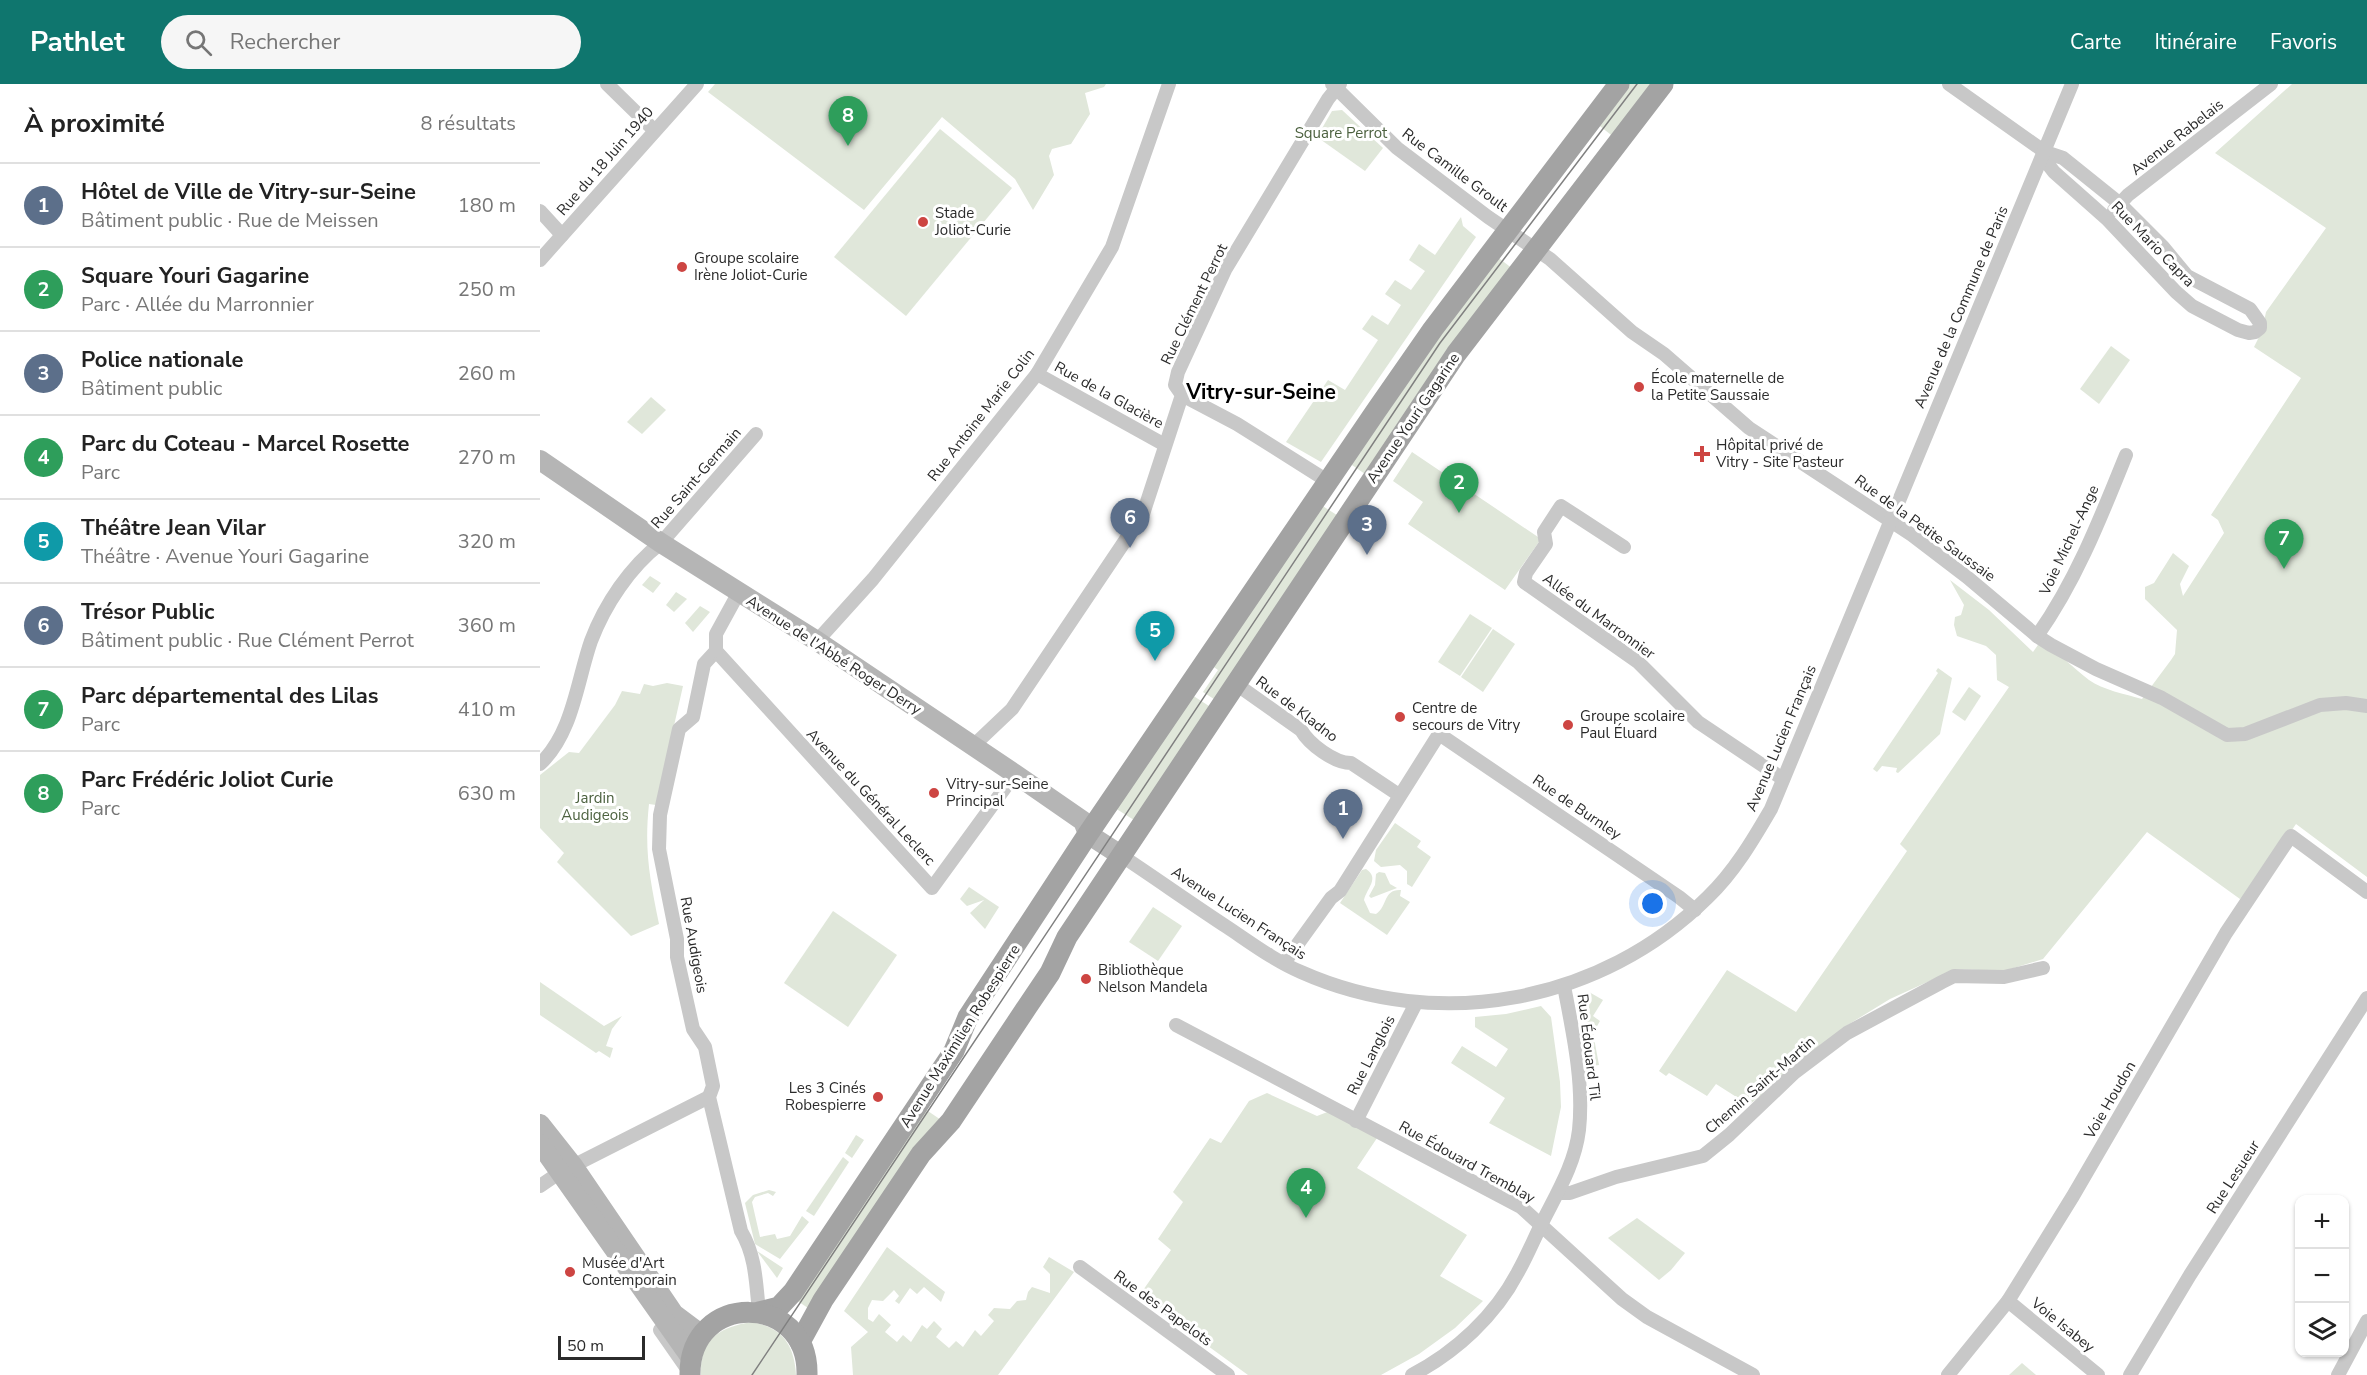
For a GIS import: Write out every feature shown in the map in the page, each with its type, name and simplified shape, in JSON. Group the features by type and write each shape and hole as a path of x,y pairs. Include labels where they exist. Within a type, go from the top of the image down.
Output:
{"main road":[{"path":"1088,834 1433,329 1619,84"},
{"name":"Avenue Youri Gagarine","path":"1122,856 1456,354 1664,84"},
{"name":"Avenue de l'Abbé Roger Derry","path":"540,460 661,543 817,641 1015,774 1083,821 1088,834 1122,856"},
{"name":"Avenue Maximilien Robespierre","path":"759,1312 779,1308 819,1254 954,1051 968,1017 1088,834"},
{"name":"Avenue Maximilien Robespierre","path":"800,1342 823,1300 921,1154 951,1121 1028,1007 1050,973 1067,937 1122,856"},
{"path":"540,1124 674,1314 704,1333"},
{"path":"540,1144 571,1168 691,1369"},
{"path":"691,1369 704,1333 717,1321 744,1312 759,1312 785,1324 800,1342 806,1359 807,1375"}],"street":[{"path":"607,84 654,130"},
{"name":"Rue du 18 Juin 1940","path":"540,260 697,84"},
{"name":"Rue Antoine Marie Colin","path":"817,641 873,579 1037,374 1112,247 1169,84"},
{"name":"Rue Mario Capra","path":"1949,84 2040,148 2063,158 2120,203 2163,247 2187,276 2250,309 2260,323 2260,328 2249,333 2238,330 2192,306 2107,219 2054,172 2040,148"},
{"name":"Avenue de la Commune de Paris","path":"1880,542 2040,148 2072,84"},
{"name":"Avenue Rabelais","path":"2107,219 2120,203 2271,84"},
{"name":"Rue Camille Groult","path":"1336,86 1397,148 1508,230"},
{"name":"Rue Clément Perrot","path":"973,746 1012,709 1143,514 1182,395 1175,381 1225,270 1336,86"},
{"path":"540,211 562,235"},
{"name":"Rue de la Petite Saussaie","path":"1508,230 1550,259 1632,332 1664,354 1749,428 1890,520 1967,577 2037,636 2096,669 2162,698 2227,735 2245,735 2320,705 2346,703 2367,706"},
{"path":"2176,292 2187,276"},
{"name":"Rue de la Glacière","path":"1037,374 1165,445"},
{"path":"1182,395 1237,424 1329,482"},
{"name":"Rue Saint-Germain","path":"546,754 597,629 621,585 645,555 661,543 756,434"},
{"name":"Voie Michel-Ange","path":"2037,636 2051,616 2079,564 2126,455"},
{"name":"Allée du Marronnier","path":"1624,547 1561,506 1544,532 1546,544 1527,573 1524,582 1638,662 1698,723 1783,779"},
{"name":"Avenue Lucien Français","path":"1122,856 1284,963 1302,973 1353,992 1416,1004 1462,1004 1524,997 1564,986 1631,954 1676,926 1695,910 1735,866 1771,808 1880,542"},
{"name":"Rue Audigeois","path":"739,592 716,634 716,651 704,664 693,717 679,729 660,815 659,849 677,939 677,957 693,1029 705,1047 713,1086 709,1097 741,1231 749,1246 755,1268 759,1312"},
{"name":"Avenue du Général Leclerc","path":"716,651 932,888 1015,774"},
{"name":"Rue de Kladno","path":"1236,684 1301,730 1306,738 1333,757 1342,763 1350,763 1399,795"},
{"name":"Rue de Burnley","path":"1399,795 1439,734 1695,910"},
{"path":"1284,963 1331,898 1340,891 1399,795"},
{"name":"Voie Houdon","path":"1948,1375 2008,1301 2073,1197 2226,933 2292,836 2367,892"},
{"name":"Chemin Saint-Martin","path":"1559,1193 1570,1193 1616,1177 1703,1156 1729,1135 1794,1073 1847,1033 1954,976 2004,977 2043,968"},
{"name":"Rue Édouard Til","path":"1412,1375 1430,1371 1494,1309 1517,1274 1559,1193 1577,1140 1580,1104 1578,1074 1564,986"},
{"name":"Rue Lesueur","path":"2130,1375 2190,1275 2367,998"},
{"name":"Rue Langlois","path":"1356,1121 1416,1004"},
{"name":"Rue Édouard Tremblay","path":"1176,1025 1521,1207 1622,1299 1647,1317 1754,1375"},
{"path":"540,1186 709,1097"},
{"path":"540,1115 571,1168"},
{"name":"Rue des Papelots","path":"1080,1268 1228,1375"},
{"name":"Voie Isabey","path":"2008,1301 2098,1375"},
{"path":"2338,1375 2367,1321"}],"green space":[{"path":"715,84 1106,84 1104,87 1085,93 1090,114 1071,144 1052,149 1049,156 1054,175 1033,210 1015,179 942,117 864,210 708,92"},
{"path":"1626,84 1656,84 1615,138 1596,123"},
{"path":"2292,84 2367,84 2367,877 2296,824 2248,895 2240,899 2147,832 2043,959 2004,971 1956,969 1890,999 1846,1026 1749,1105 1716,1084 1707,1096 1669,1073 1666,1076 1659,1071 1727,970 1796,1012 1907,851 1900,844 2009,687 1997,680 1996,655 1986,646 1957,636 1954,625 1955,617 1961,615 1964,605 1950,580 1989,610 2033,652 2040,642 2089,680 2114,691 2142,699 2175,654 2177,630 2145,599 2145,587 2154,583 2173,553 2189,566 2180,584 2183,596 2224,533 2218,520 2211,515 2301,378 2254,347 2262,331 2266,312 2326,228 2215,153"},
{"name":"Square Perrot","path":"1342,110 1383,148 1365,171 1317,137 1332,111"},
{"name":"Stade Joliot-Curie","path":"940,129 1012,188 906,316 834,257"},
{"path":"1461,217 1463,226 1476,237 1321,462 1286,442 1328,380 1345,390 1378,340 1362,329 1372,315 1388,325 1401,305 1385,294 1395,280 1411,290 1425,271 1409,260 1419,244 1435,255"},
{"path":"1496,256 1513,269 1368,476 1349,463"},
{"path":"2111,346 2130,360 2099,404 2080,389"},
{"path":"651,397 666,410 642,434 627,422"},
{"path":"1412,452 1541,539 1505,590 1408,524 1423,502 1393,481"},
{"path":"1321,505 1340,517 1217,701 1203,692 1218,670 1211,665"},
{"path":"650,576 661,583 653,593 642,585"},
{"path":"676,592 687,599 674,612 666,605"},
{"path":"700,606 710,612 693,632 685,623"},
{"path":"1470,614 1492,628 1460,676 1438,662"},
{"path":"1493,629 1515,644 1483,692 1461,677"},
{"path":"1938,668 1952,678 1940,734 1898,773 1897,768 1882,766 1877,772 1873,769 1938,673 1936,671"},
{"name":"Jardin Audigeois","path":"667,683 683,686 656,805 649,804 647,836 649,865 659,924 631,936 557,862 564,853 540,828 540,775 569,752 579,753 615,705 622,691 640,694 644,684 653,686"},
{"path":"1969,687 1981,696 1965,721 1952,712"},
{"path":"1192,695 1212,708 1137,822 1115,808"},
{"path":"1395,823 1421,841 1417,847 1431,857 1412,887 1407,884 1407,871 1400,865 1381,867 1374,861 1376,850"},
{"path":"1366,869 1372,876 1364,900 1370,913 1376,914 1380,911 1388,895 1395,890 1401,890 1400,896 1410,902 1387,935 1340,903 1362,870"},
{"path":"1385,873 1390,884 1397,888 1371,898 1369,896 1375,885 1376,874"},
{"path":"969,887 999,907 985,929 970,913 984,900 967,906 960,899"},
{"path":"1153,907 1182,926 1158,961 1129,942"},
{"path":"833,911 897,955 848,1027 784,983"},
{"path":"540,982 604,1026 622,1016 612,1029 606,1046 613,1048 610,1058 599,1051 596,1053 540,1015"},
{"path":"1589,992 1603,1000 1593,1016 1600,1021 1593,1033 1599,1065 1592,1066 1583,1002"},
{"path":"1541,1006 1551,1017 1560,1082 1561,1107 1551,1156 1489,1123 1505,1098 1451,1063 1462,1046 1496,1067 1508,1049 1475,1027 1475,1017 1506,1014"},
{"path":"1267,1093 1317,1116 1330,1111 1377,1138 1357,1168 1467,1235 1440,1276 1483,1301 1455,1328 1419,1354 1381,1375 1248,1375 1139,1296 1171,1250 1158,1239 1183,1202 1173,1192 1210,1138 1221,1143 1249,1101"},
{"path":"922,1107 944,1122 811,1310 793,1298"},
{"path":"856,1135 864,1140 852,1158 845,1153"},
{"path":"843,1157 849,1162 814,1216 806,1211"},
{"path":"769,1190 776,1192 773,1196 768,1193 755,1197 752,1202 760,1237 775,1234 777,1239 790,1236 802,1216 809,1222 780,1259 755,1244 745,1203 753,1195"},
{"path":"1637,1218 1685,1253 1659,1280 1608,1238"},
{"path":"887,1247 945,1292 941,1302 924,1287 917,1294 910,1288 899,1304 895,1301 899,1296 894,1290 883,1301 872,1300 868,1308 868,1319 873,1322 879,1314 891,1325 885,1332 897,1342 903,1335 911,1342 922,1325 927,1329 934,1321 942,1329 936,1337 949,1348 956,1341 963,1347 975,1330 981,1336 994,1321 988,1315 994,1308 1010,1309 1017,1301 1026,1300 1032,1287 1050,1293 1050,1274 1043,1267 1049,1257 1074,1272 998,1375 853,1375 851,1347 868,1332 844,1311"},
{"path":"757,1251 783,1268 777,1278"},
{"path":"752,1322 772,1329 785,1340 793,1355 796,1375 701,1375 704,1352 714,1337 730,1327"},
{"path":"2022,1363 2036,1375 2009,1375"}],"tram line":[{"path":"752,1375 1440,343 1637,84"}],"place":[{"name":"Parc Frédéric Joliot Curie","path":"848,146"},
{"name":"Stade Joliot-Curie","path":"923,222"},
{"name":"Groupe scolaire Irène Joliot-Curie","path":"682,267"},
{"name":"École maternelle de la Petite Saussaie","path":"1639,387"},
{"name":"Hôpital privé de Vitry - Site Pasteur","path":"1702,454"},
{"name":"Square Youri Gagarine","path":"1459,513"},
{"name":"Trésor Public","path":"1130,548"},
{"name":"Police nationale","path":"1367,555"},
{"name":"Parc départemental des Lilas","path":"2284,569"},
{"name":"Théâtre Jean Vilar","path":"1155,661"},
{"name":"Centre de secours de Vitry","path":"1400,717"},
{"name":"Groupe scolaire Paul Éluard","path":"1568,725"},
{"name":"Vitry-sur-Seine Principal","path":"934,793"},
{"name":"Hôtel de Ville de Vitry-sur-Seine","path":"1343,839"},
{"name":"Bibliothèque Nelson Mandela","path":"1086,979"},
{"name":"Les 3 Cinés Robespierre","path":"878,1097"},
{"name":"Parc du Coteau - Marcel Rosette","path":"1306,1218"},
{"name":"Musée d'Art Contemporain","path":"570,1272"}],"district":[{"name":"Vitry-sur-Seine","path":"1261,392"}]}
